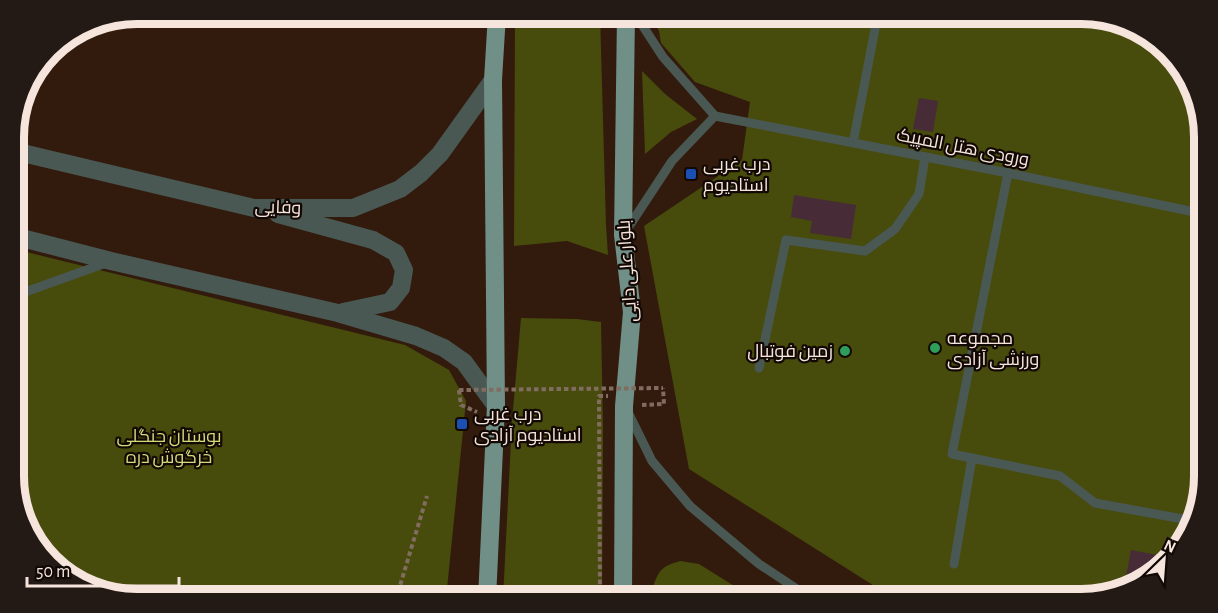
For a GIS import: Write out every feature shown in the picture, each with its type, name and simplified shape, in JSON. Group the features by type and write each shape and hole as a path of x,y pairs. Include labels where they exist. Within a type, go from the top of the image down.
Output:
{"main road":[{"path":"487,589 496,406 493,80 496,24"},
{"name":"بلوار علی دایی","path":"623,589 625,401 632,312 623,236 626,24"}],"street":[{"name":"وفایی","path":"24,153 254,207 353,208 400,189 421,173 440,154 493,80"},
{"path":"254,207 373,240 396,253 404,270 401,288 390,302 338,313"},
{"path":"24,239 338,313 416,336 444,348 464,362 496,406"}],"lane":[{"path":"623,236 672,161 715,117 663,57 642,24"},
{"path":"853,143 876,24"},
{"name":"ورودی هتل المپیک","path":"715,117 1008,172 1194,212"},
{"path":"759,368 786,240 865,251 895,229 919,194 925,157"},
{"path":"1008,172 952,454 1060,476 1095,503 1185,519"},
{"path":"24,292 111,261"},
{"path":"625,401 652,461 690,506 759,564 797,589"},
{"path":"954,564 972,458"}],"path":[{"path":"461,405 459,390 663,388 664,404"},
{"path":"600,589 599,396 625,401"},
{"path":"399,589 427,496"}],"green space":[{"path":"515,24 600,24 608,255 567,241 514,246"},
{"name":"مجموعه ورزشی آزادی","path":"655,24 1081,24 1110,28 1131,36 1144,43 1166,62 1185,94 1193,122 1194,137 1194,483 1192,498 1182,526 1175,539 1156,561 1144,570 1117,583 1088,589 879,589 689,469 644,226 742,160 750,102 695,82 661,43"},
{"path":"642,71 665,94 697,119 671,132 645,154"},
{"name":"بوستان جنگلی خرگوش دره","path":"24,251 405,345 449,370 466,401 447,589 137,589 101,583 74,570 52,551 39,533 28,505 24,476"},
{"path":"521,318 601,322 602,589 504,589 512,421"},
{"path":"680,561 699,564 739,589 652,589 666,566"}],"building":[{"path":"919,98 938,101 933,132 913,129"},
{"path":"794,195 856,205 851,239 810,233 812,221 791,217"},
{"path":"1131,550 1161,556 1144,570 1125,579"}],"place":[{"name":"درب غربی استادیوم","path":"691,174"},
{"name":"مجموعه ورزشی آزادی","path":"935,348"},
{"name":"زمین فوتبال","path":"845,351"},
{"name":"درب غربی استادیوم آزادی","path":"462,424"}]}
